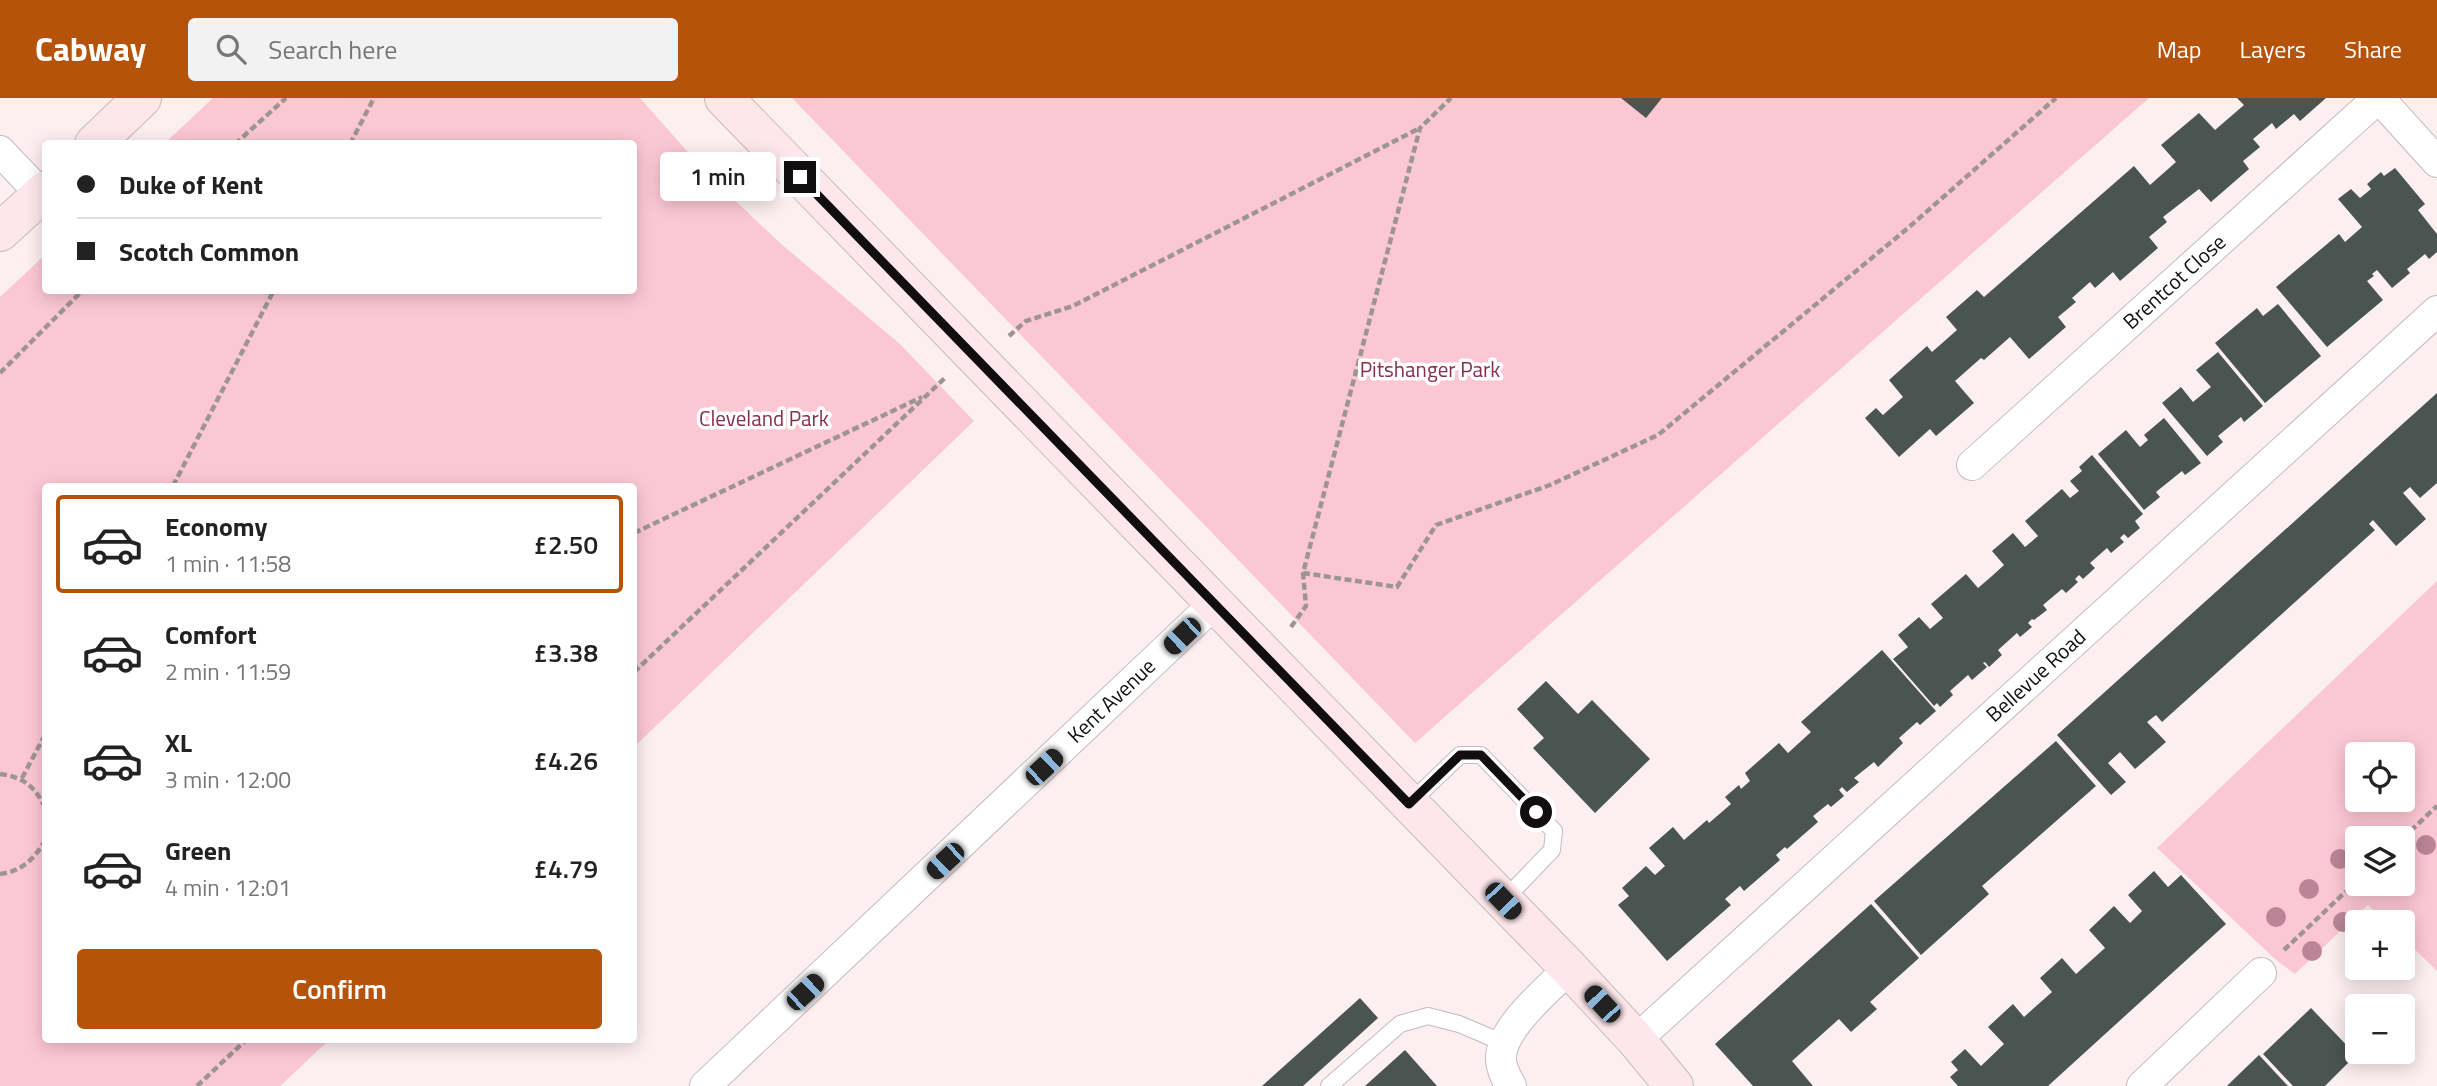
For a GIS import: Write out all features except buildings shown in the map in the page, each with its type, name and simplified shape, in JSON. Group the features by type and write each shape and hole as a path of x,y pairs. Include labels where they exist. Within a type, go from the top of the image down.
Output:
{"main road":[{"path":"98,140 142,98"},
{"path":"724,98 1569,968 1636,1040 1674,1086"},
{"path":"0,232 42,193"}],"street":[{"name":"Brentcot Close","path":"1972,465 2379,98 2437,162"},
{"path":"0,151 42,191"},
{"name":"Bellevue Road","path":"1636,1040 2437,312"},
{"name":"Kent Avenue","path":"705,1086 1214,604"},
{"path":"2142,1086 2268,966"},
{"path":"1511,1086 1503,1071 1501,1057 1504,1043 1513,1027 1569,968"}],"lane":[{"path":"1409,804 1460,755 1481,755 1554,831 1552,850 1503,901"},
{"path":"1329,1086 1400,1024 1428,1016 1459,1024 1504,1043"}],"path":[{"path":"239,140 286,98"},
{"path":"352,140 374,98"},
{"path":"1026,321 1073,306 1420,128 1451,98"},
{"path":"1303,573 1396,586 1436,526 1550,485 1658,435 1908,228 2056,98"},
{"path":"1299,617 1306,606 1303,573 1420,128"},
{"path":"0,373 79,294"},
{"path":"175,483 272,294"},
{"path":"637,669 946,377"},
{"path":"637,532 926,396"},
{"path":"22,778 42,740"},
{"path":"0,774 22,778 42,802"},
{"path":"2415,827 2437,806"},
{"path":"0,874 16,870 31,861 42,845"},
{"path":"2268,966 2345,892"},
{"path":"197,1086 243,1043"}],"green space":[{"name":"Cleveland Park","path":"213,98 640,98 711,178 780,243 900,344 974,421 637,744 637,483 42,483 42,1043 326,1043 280,1086 0,1086 0,297 42,258 42,294 637,294 637,140 168,140"},
{"name":"Pitshanger Park","path":"792,98 2149,98 1415,743"},
{"path":"2437,581 2437,971 2415,950 2415,910 2373,910 2368,905 2363,910 2345,910 2345,927 2295,974 2275,959 2157,848"}],"route":[{"path":"800,177 1409,804 1460,755 1481,755 1536,812"}]}
